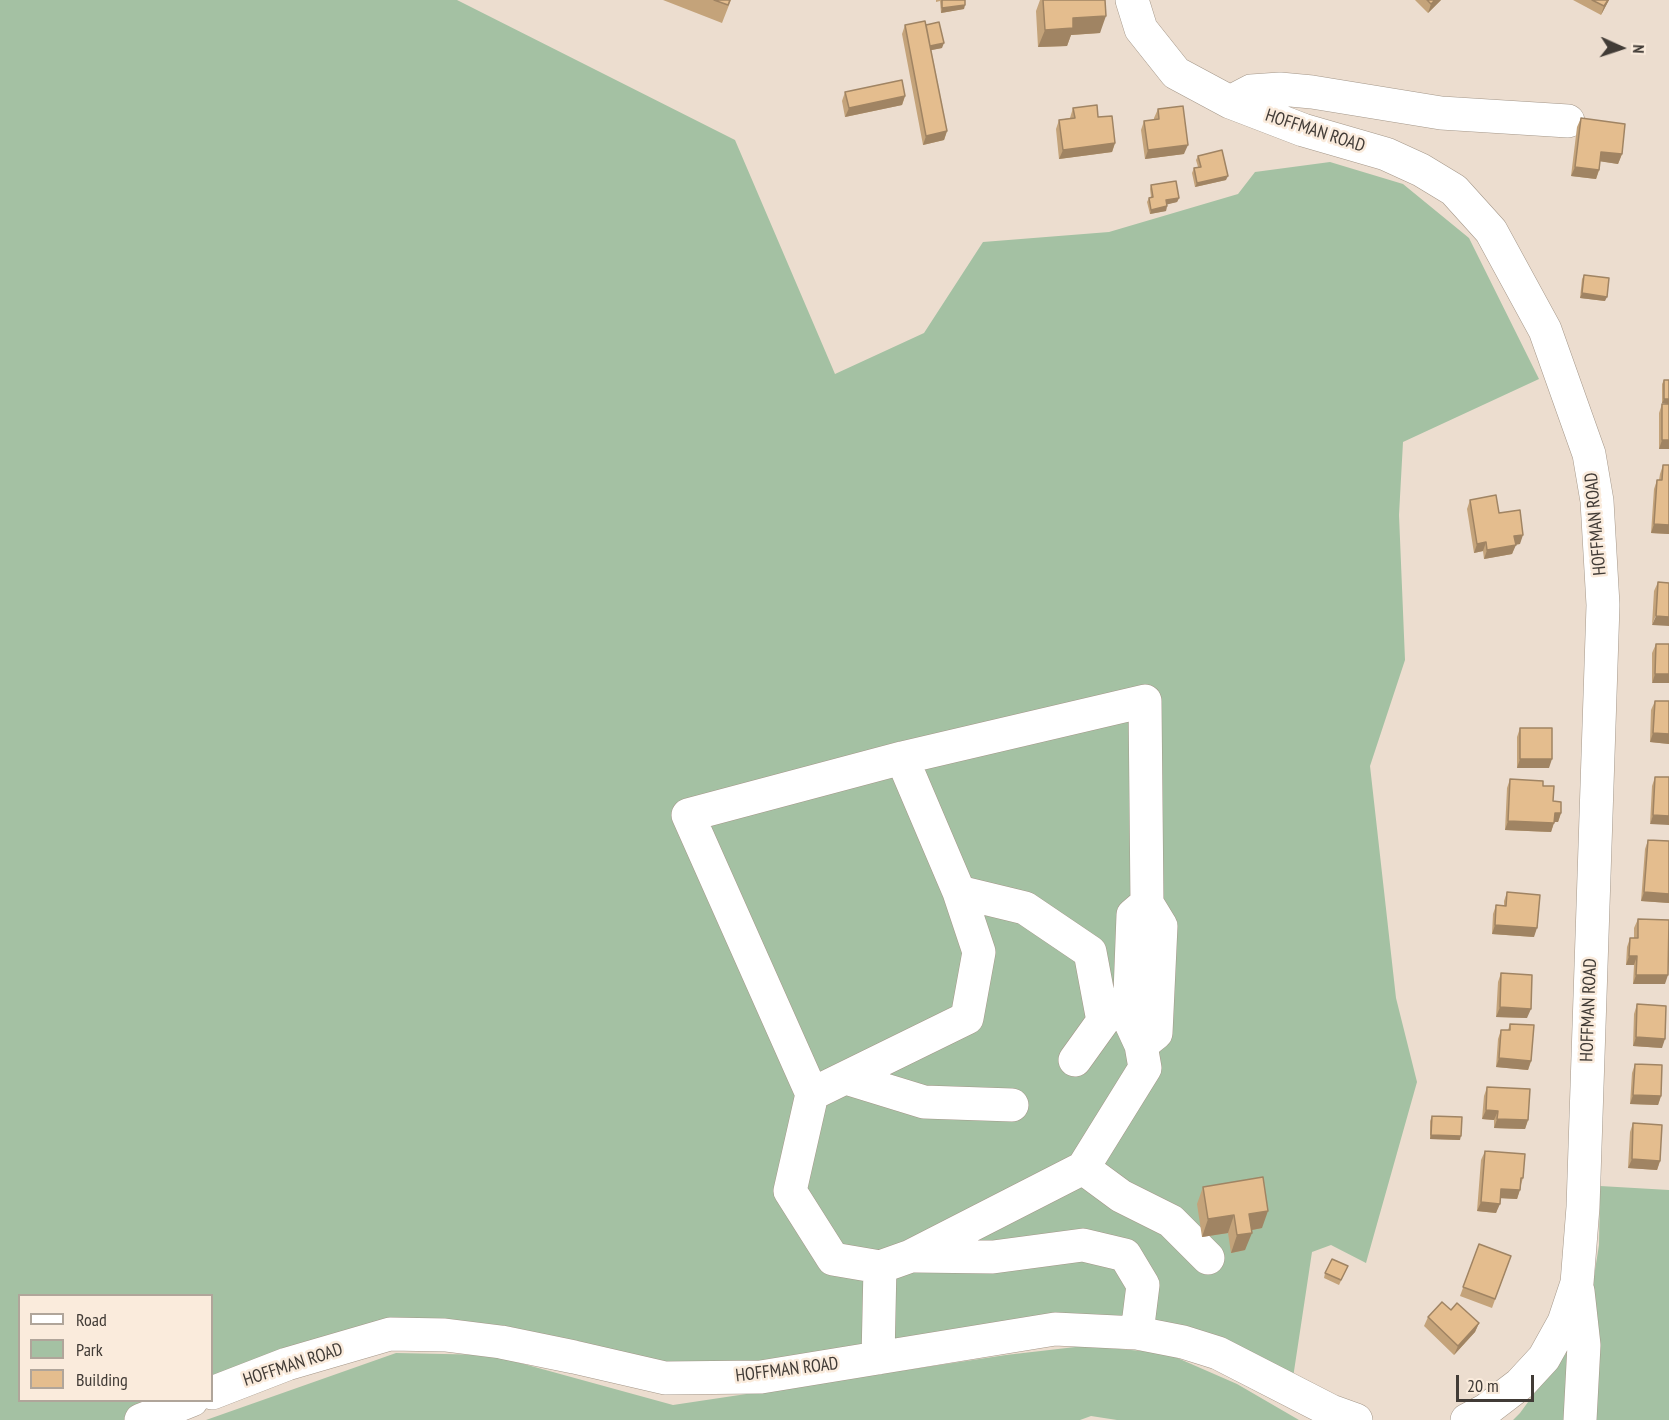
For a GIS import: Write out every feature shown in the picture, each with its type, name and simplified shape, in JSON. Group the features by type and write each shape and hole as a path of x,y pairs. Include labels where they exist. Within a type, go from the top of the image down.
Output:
{"street":[{"name":"HOFFMAN ROAD","path":"1132,0 1141,29 1176,73 1230,102 1304,130 1386,154 1421,170 1454,190 1491,231 1545,330 1589,454 1597,501 1603,605 1583,1207 1577,1283 1584,1345 1580,1420"},
{"path":"1230,102 1251,92 1280,89 1441,113 1568,121"},
{"path":"1145,701 1147,903 1133,915 1130,1019 1143,1057 1083,1168 911,1256 880,1267 833,1259 790,1191 812,1094 688,814 902,758 1145,701"},
{"path":"812,1094 967,1018 979,952 959,892 902,758"},
{"path":"959,892 1025,908 1090,952 1103,1021 1143,1057"},
{"path":"1075,1060 1103,1021"},
{"path":"846,1078 924,1102 1012,1105"},
{"path":"1083,1168 1122,1196 1171,1221 1208,1258"},
{"path":"911,1256 993,1257 1083,1245 1125,1255 1143,1285 1137,1333"},
{"path":"878,1358 880,1267"},
{"name":"HOFFMAN ROAD","path":"1467,1420 1486,1410 1520,1384 1544,1358 1564,1322 1577,1283"},
{"name":"HOFFMAN ROAD","path":"213,1393 287,1364 390,1335 445,1335 501,1342 665,1378 761,1377 1055,1329 1137,1333 1183,1342 1218,1353 1331,1411 1356,1420"},
{"path":"141,1420 189,1402"}],"green space":[{"path":"0,0 457,0 735,140 835,374 924,333 983,242 1109,232 1238,194 1255,172 1330,162 1403,184 1469,238 1539,379 1403,442 1399,515 1405,660 1370,766 1396,998 1417,1082 1366,1263 1331,1245 1312,1252 1291,1391 1137,1333 761,1377 445,1335 213,1393 213,1294 18,1294 18,1402 189,1402 141,1420 0,1420"},
{"path":"1600,1186 1669,1190 1669,1420 1587,1420 1592,1289 1599,1245"},
{"path":"1084,1346 1166,1353 1237,1384 1299,1420 1117,1420 1091,1416 1080,1420 206,1420 396,1353 491,1355 673,1405 1006,1355"},
{"path":"1573,1346 1570,1420 1513,1420 1553,1368"}],"building":[{"path":"714,0 730,0 728,5"},
{"path":"942,0 965,0 965,5 942,8"},
{"path":"1043,0 1105,0 1106,16 1073,18 1073,28 1045,30"},
{"path":"1592,0 1608,0 1604,6"},
{"path":"925,21 947,131 926,136 905,25"},
{"path":"939,22 944,43 930,46 926,25"},
{"path":"902,80 905,96 849,108 845,92"},
{"path":"1097,105 1098,117 1112,116 1115,143 1063,150 1059,120 1075,118 1073,108"},
{"path":"1183,106 1188,145 1148,150 1144,121 1159,119 1158,109"},
{"path":"1581,118 1625,124 1622,154 1601,152 1599,170 1575,167"},
{"path":"1222,150 1228,176 1197,183 1194,168 1201,167 1198,156"},
{"path":"1176,181 1179,198 1166,200 1167,206 1151,210 1149,198 1153,197 1151,185"},
{"path":"1584,275 1609,278 1607,297 1582,293"},
{"path":"1664,380 1669,380 1669,399 1664,399"},
{"path":"1662,404 1669,404 1669,440 1662,440"},
{"path":"1663,465 1669,465 1669,525 1654,524 1657,480 1662,480"},
{"path":"1496,495 1499,513 1520,510 1523,535 1514,536 1516,545 1487,550 1486,542 1477,544 1470,500"},
{"path":"1658,582 1669,583 1669,617 1656,616"},
{"path":"1656,644 1669,644 1669,674 1655,674"},
{"path":"1655,701 1669,701 1669,734 1653,733"},
{"path":"1520,728 1552,728 1552,759 1520,759"},
{"path":"1655,777 1669,777 1669,816 1653,815"},
{"path":"1510,779 1543,781 1543,786 1554,786 1553,801 1561,802 1561,813 1555,813 1554,823 1508,821"},
{"path":"1648,840 1669,841 1669,894 1644,892"},
{"path":"1507,892 1540,895 1537,928 1495,925 1496,905 1506,906"},
{"path":"1638,919 1669,920 1668,975 1636,975 1637,956 1629,956 1630,938 1638,938"},
{"path":"1501,973 1532,975 1531,1009 1500,1007"},
{"path":"1637,1004 1666,1006 1665,1039 1636,1037"},
{"path":"1510,1024 1534,1025 1531,1061 1499,1058 1501,1030 1510,1030"},
{"path":"1635,1064 1662,1065 1661,1096 1633,1095"},
{"path":"1487,1087 1530,1089 1528,1120 1497,1119 1498,1111 1486,1110"},
{"path":"1432,1116 1462,1117 1461,1136 1431,1135"},
{"path":"1633,1123 1662,1125 1660,1161 1632,1159"},
{"path":"1485,1151 1525,1154 1520,1190 1501,1189 1500,1204 1481,1202"},
{"path":"1263,1177 1268,1211 1249,1214 1252,1233 1237,1235 1234,1215 1208,1219 1203,1187"},
{"path":"1479,1244 1511,1256 1495,1299 1463,1287"},
{"path":"1332,1259 1348,1266 1341,1280 1325,1273"},
{"path":"1442,1302 1451,1310 1457,1303 1479,1323 1458,1346 1428,1317"}]}
